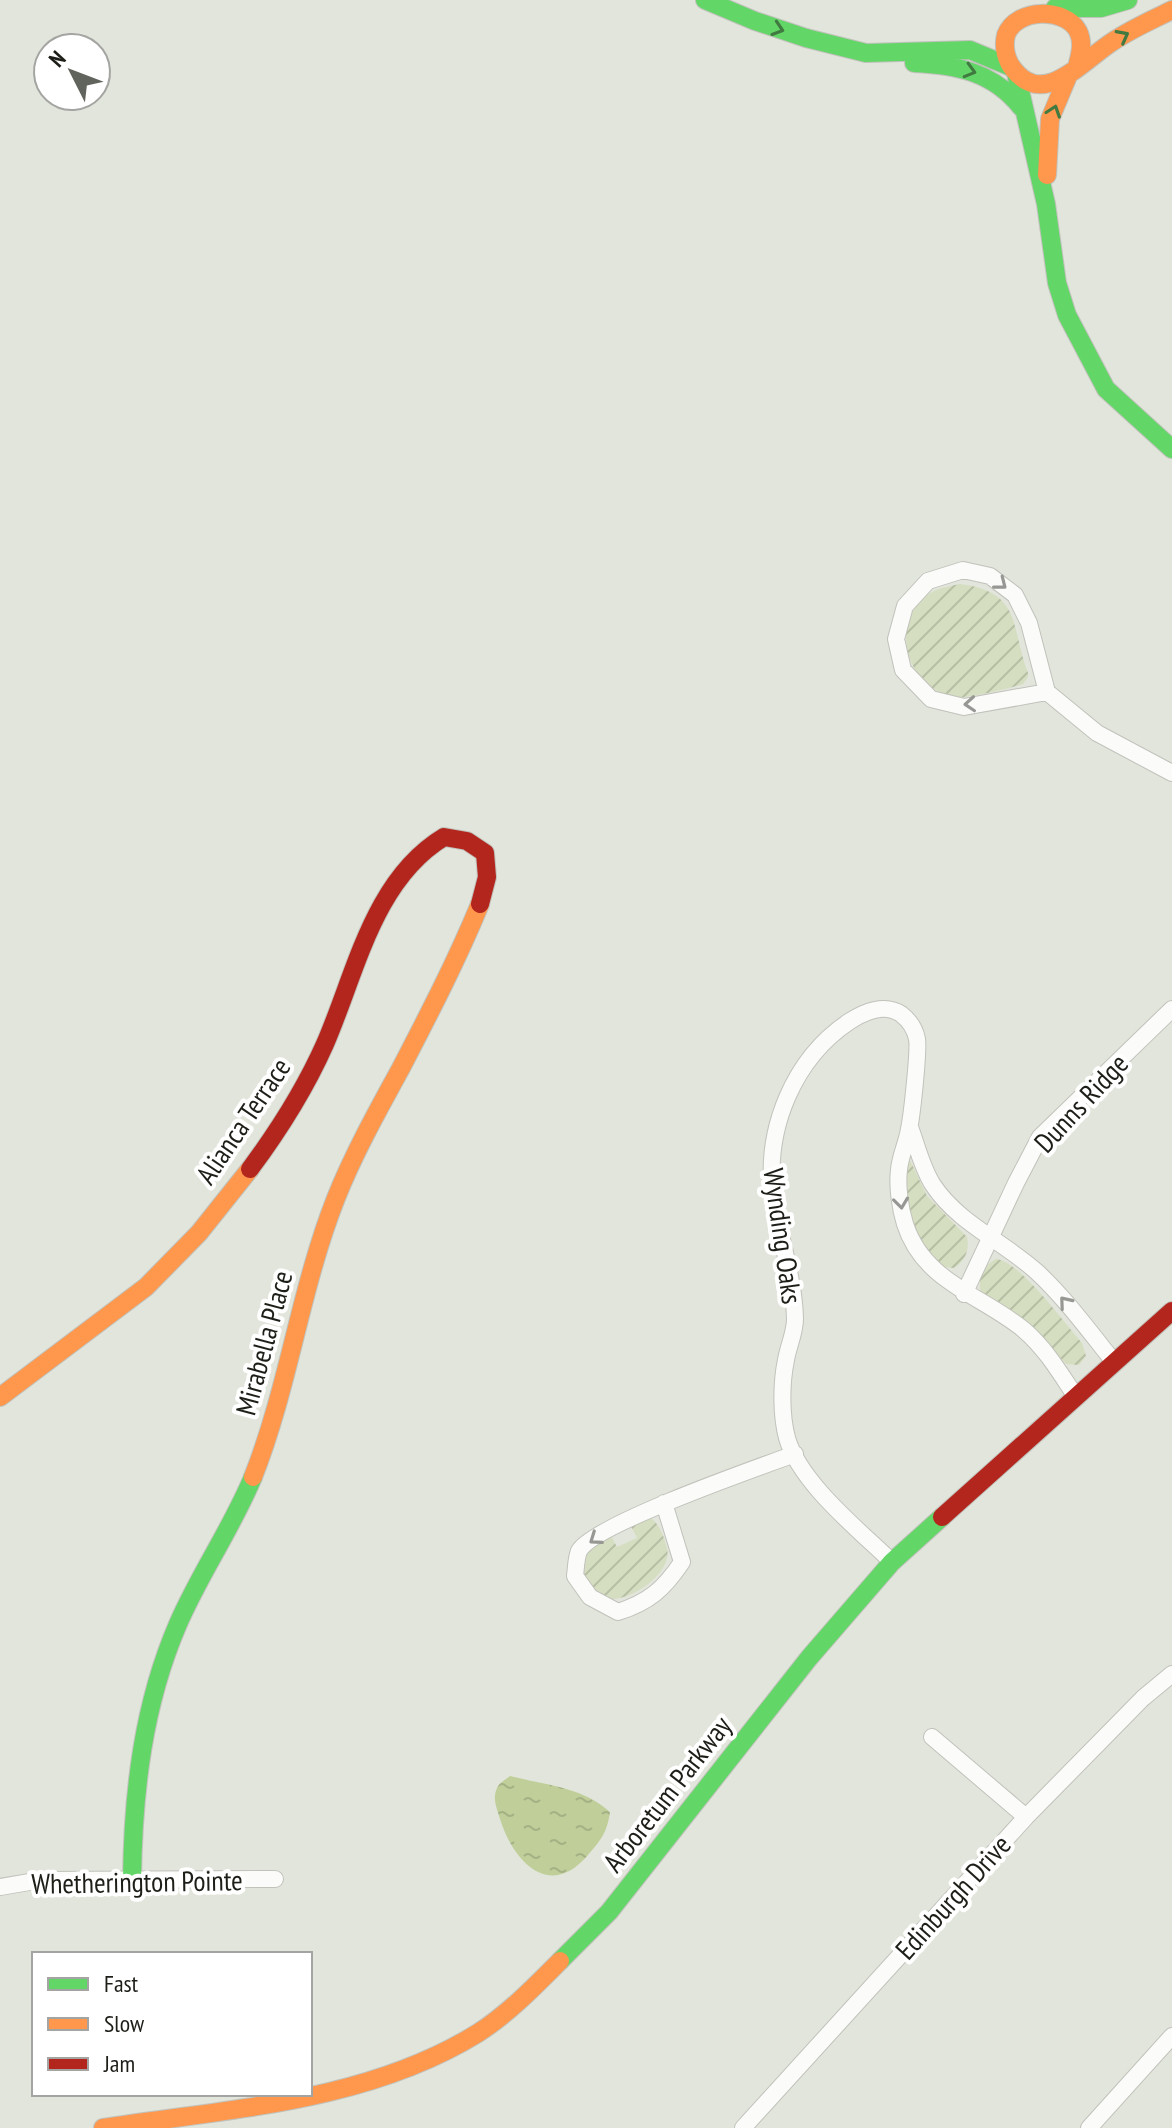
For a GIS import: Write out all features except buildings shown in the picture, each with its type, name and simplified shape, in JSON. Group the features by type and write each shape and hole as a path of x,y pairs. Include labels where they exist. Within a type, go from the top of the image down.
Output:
{"street":[{"path":"705,0 806,38 889,61 956,66 987,76 1013,95 1025,115"},
{"path":"1128,0 1094,10 1038,7 1026,11 1015,19 1008,30 1006,55 1013,70 1046,204 1057,283 1075,335 1106,389 1172,448"},
{"path":"1046,204 1049,126 1054,106 1073,71 1083,43 1080,30 1063,12 1051,8"},
{"path":"866,53 970,50 1013,70 1023,80 1044,85 1057,83 1110,43 1172,10"},
{"path":"1047,692 964,707 931,699 903,670 896,639 905,606 928,581 963,570 990,576 1015,595 1029,623 1047,692 1097,733 1172,773"},
{"name":"Alianca Terrace","path":"0,1397 128,1301 203,1228 263,1151 294,1103 324,1046 375,921 401,876 421,852 444,837 467,841"},
{"name":"Mirabella Place","path":"132,1880 140,1749 156,1684 175,1629 223,1540 265,1444 286,1382 309,1281 344,1180 451,969 474,917 487,878 485,853 467,841"},
{"name":"Wynding Oaks","path":"892,1562 824,1496 795,1454 787,1439 782,1401 785,1363 795,1324 794,1288 779,1225 771,1152 780,1116 803,1067 830,1036 864,1012 879,1009 899,1012 912,1025 917,1041 910,1127 899,1170 904,1223 914,1246 929,1264 964,1294 1020,1328 1042,1347 1076,1397"},
{"name":"Dunns Ridge","path":"964,1294 1040,1137 1172,1009"},
{"name":"Wynding Oaks","path":"910,1127 932,1183 948,1203 968,1221 1017,1254 1059,1294 1114,1362"},
{"name":"Arboretum Parkway","path":"312,2096 347,2088 437,2056 480,2032 529,1992 609,1912 809,1658 892,1562 1172,1311"},
{"path":"664,1503 682,1562 668,1583 641,1604 618,1612 590,1597 575,1576 579,1551 595,1536 664,1503 795,1454"},
{"name":"Edinburgh Drive","path":"743,2128 1026,1817 1143,1698 1172,1674"},
{"path":"932,1737 1026,1817"},
{"name":"Whetherington Pointe","path":"0,1887 41,1880 275,1879"},
{"path":"1089,2128 1172,2036"},
{"name":"Arboretum Parkway","path":"103,2128 311,2096"}],"shaded area":[{"path":"960,584 995,595 1011,614 1028,673 1023,684 979,695 956,697 938,691 923,681 913,666 907,650 906,633 911,616 920,601 936,590"},
{"path":"908,1156 927,1196 967,1237 966,1255 954,1268 942,1267 922,1241 910,1216 906,1189"},
{"path":"996,1259 1006,1262 1029,1281 1082,1343 1086,1356 1079,1365 1066,1364 1049,1345 981,1294 982,1274"},
{"path":"649,1517 658,1526 666,1544 664,1566 641,1589 622,1598 605,1598 598,1594 584,1576 583,1560 588,1550 610,1534 617,1547 637,1538 630,1524"}],"water":[{"path":"510,1776 576,1792 610,1812 600,1840 574,1868 560,1875 546,1875 534,1870 514,1849 495,1800 498,1786"}],"traffic: fast":[{"path":"705,0 806,38 866,53 970,50 1011,67"},
{"path":"1055,8 1101,8 1128,0"},
{"path":"914,63 945,66 986,78 1021,107"},
{"path":"1016,73 1046,204 1057,283 1067,315 1106,389 1172,449"},
{"path":"132,1880 142,1749 156,1686 178,1624 253,1477"},
{"path":"560,1961 609,1912 809,1658 892,1562 942,1517"}],"traffic: slow":[{"path":"1077,67 1080,36 1072,23 1063,18 1041,14 1030,16 1011,26 1006,35 1006,54 1014,70 1026,80 1038,84 1051,83 1077,69 1119,37 1172,10"},
{"path":"1047,175 1050,119 1068,76"},
{"path":"253,1477 336,1198 480,904"},
{"path":"0,1397 146,1287 199,1233 250,1169"},
{"path":"312,2095 390,2074 435,2056 478,2033 511,2008 560,1961"},
{"path":"103,2128 309,2096"}],"traffic: jam":[{"path":"250,1169 309,1077 370,930 400,878 420,855 444,837 467,841 485,853 487,877 480,904"},
{"path":"942,1517 1172,1311"}]}
